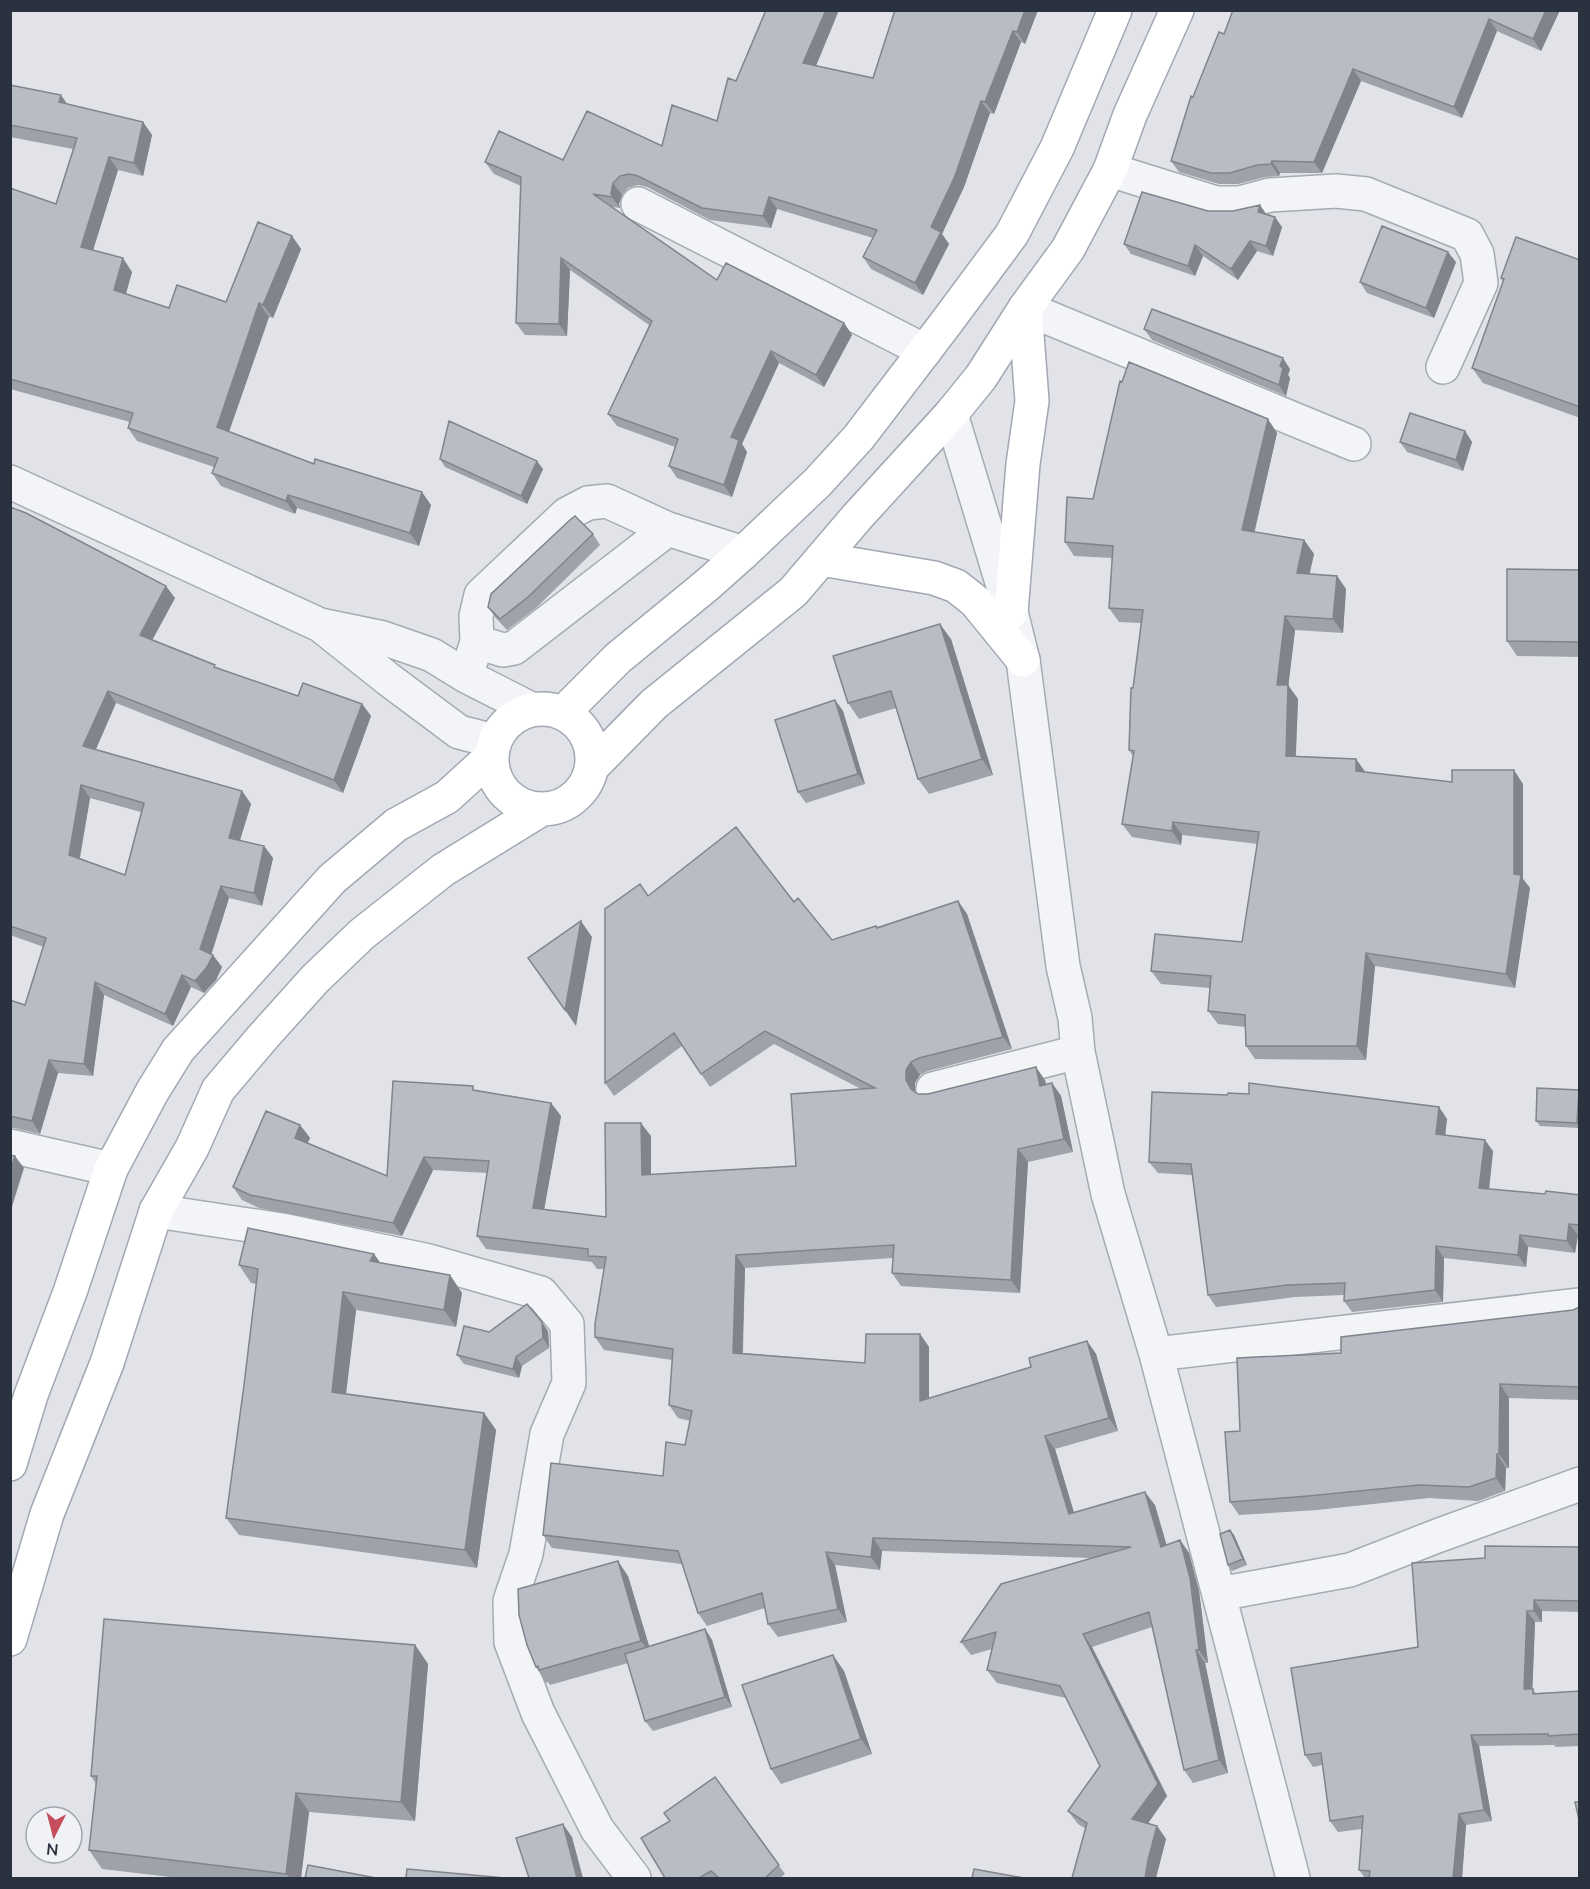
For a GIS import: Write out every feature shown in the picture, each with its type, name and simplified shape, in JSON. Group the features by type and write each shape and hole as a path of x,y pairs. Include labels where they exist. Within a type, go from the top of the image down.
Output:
{"main road":[{"path":"563,713 618,658 744,553 818,482 859,437 1011,234 1057,148 1115,10"},
{"path":"592,767 654,704 793,592 981,377 1068,249 1110,170 1130,115 1177,10"},
{"path":"1011,612 1023,464 1032,401 1026,308"},
{"path":"821,559 934,578 956,586 975,601 1023,660"},
{"path":"10,1464 31,1395 70,1292 111,1168 152,1092 178,1050 332,879 396,825 447,797 493,749 503,726 516,715 531,709 547,709 563,713 577,722 587,735 592,751 592,767 586,784 575,797 560,806 542,809 526,807 512,800 501,788 493,773 493,749"},
{"path":"10,1639 47,1514 107,1364 156,1211 192,1148 218,1090 315,979 362,934 443,870 542,809"}],"street":[{"path":"1110,170 1216,203 1240,203 1270,195 1336,191 1366,194 1467,235 1477,254 1481,284 1443,367"},
{"path":"638,204 925,351"},
{"path":"1026,308 1354,444"},
{"path":"951,414 1011,612 1023,660 1063,966 1075,1018 1078,1053 1108,1194 1156,1354 1293,1878"},
{"path":"10,482 320,625 383,638 432,655 466,676 531,709"},
{"path":"466,676 477,642 476,616 481,595 567,514 588,502 607,501 668,529 744,553"},
{"path":"477,642 502,650 514,648 668,529"},
{"path":"320,625 388,680 459,732 493,749"},
{"path":"933,1089 1078,1053"},
{"path":"10,1146 111,1168"},
{"path":"156,1211 282,1230 429,1261 541,1293 567,1324 568,1383 547,1434 526,1554 510,1600 512,1642 538,1713 597,1829 634,1878"},
{"path":"1156,1354 1580,1305"},
{"path":"1219,1594 1350,1570 1580,1484"}],"building":[{"path":"766,10 826,10 803,63 873,78 895,10 1025,10 1017,32 1013,31 985,102 981,101 955,176 931,227 941,232 915,283 863,257 877,230 769,197 763,216 702,208 638,176 629,174 620,176 613,183 612,197 593,194 717,280 726,263 844,323 816,375 771,351 731,437 739,440 724,485 669,466 678,439 608,414 652,321 561,258 559,324 516,323 521,177 485,162 499,131 563,160 587,111 662,146 672,105 717,121 728,78 736,81"},
{"path":"1233,10 1546,10 1533,39 1489,19 1454,107 1353,69 1314,162 1272,161 1271,164 1257,165 1230,173 1211,173 1171,161 1191,96 1193,97 1219,32 1224,34"},
{"path":"10,85 61,95 59,102 143,122 134,163 109,157 81,247 123,258 114,290 169,308 177,285 226,302 258,222 292,236 263,305 259,303 217,427 314,464 315,459 422,492 410,533 288,495 286,501 212,473 218,458 128,428 133,413 10,379 10,188 56,204 77,138 10,125"},
{"path":"1142,192 1208,211 1233,211 1260,205 1258,212 1275,217 1266,246 1250,241 1231,269 1195,245 1188,266 1124,244"},
{"path":"1382,226 1448,252 1426,308 1360,282"},
{"path":"1516,237 1580,260 1580,407 1472,368 1504,279 1501,278"},
{"path":"1152,309 1283,358 1279,385 1144,329"},
{"path":"1129,362 1268,419 1242,530 1304,540 1297,573 1337,576 1333,619 1285,616 1277,685 1288,685 1286,756 1356,759 1356,771 1452,782 1452,770 1514,770 1514,874 1521,875 1506,974 1366,953 1357,1046 1246,1046 1245,1015 1208,1011 1211,976 1151,971 1155,934 1242,942 1259,832 1173,822 1172,831 1122,824 1134,751 1129,750 1131,688 1133,688 1143,610 1109,608 1113,546 1065,542 1067,497 1093,499 1120,381 1122,382"},
{"path":"1410,413 1465,431 1456,460 1400,442"},
{"path":"449,421 537,461 521,496 440,459"},
{"path":"10,507 26,513 166,586 140,635 215,665 214,667 298,696 303,683 362,704 334,780 108,691 83,746 242,791 229,838 264,846 254,893 221,886 200,949 213,955 207,967 195,981 182,975 165,1014 95,982 84,1064 49,1060 32,1121 10,1116 10,1000 25,1005 46,938 10,926","holes":["81,785 144,803 125,875 69,855"]},
{"path":"575,516 593,534 528,597 500,619 488,607 491,594"},
{"path":"1507,569 1580,570 1580,642 1507,641"},
{"path":"940,624 982,759 918,779 891,691 848,703 833,656"},
{"path":"835,700 858,774 798,792 775,720"},
{"path":"736,827 794,902 798,898 832,940 876,926 877,928 958,901 1003,1037 911,1062 906,1070 906,1080 911,1089 918,1094 928,1094 1036,1067 1040,1086 1052,1083 1064,1139 1018,1149 1011,1280 892,1273 894,1245 736,1255 733,1353 865,1363 866,1334 920,1334 920,1401 1031,1367 1029,1358 1087,1341 1109,1418 1045,1436 1069,1514 1145,1492 1161,1547 1180,1540 1190,1578 1199,1650 1196,1650 1219,1760 1184,1770 1149,1612 1083,1634 1158,1784 1132,1819 1157,1826 1145,1878 1072,1878 1087,1823 1068,1811 1100,1766 1060,1686 987,1670 996,1632 961,1642 1001,1584 1131,1547 873,1538 871,1557 826,1552 838,1609 768,1624 762,1593 698,1613 678,1551 543,1535 551,1463 663,1476 666,1442 685,1445 692,1411 669,1405 673,1349 595,1337 606,1257 588,1256 588,1249 477,1236 489,1161 424,1157 393,1223 250,1195 233,1187 266,1111 300,1125 295,1138 387,1176 393,1081 473,1086 473,1090 551,1103 533,1208 606,1217 605,1123 641,1123 642,1175 796,1166 791,1094 875,1088 765,1031 701,1074 674,1033 605,1083 605,909 640,884 648,896"},
{"path":"581,921 565,1010 528,958"},
{"path":"1249,1083 1439,1107 1436,1134 1485,1140 1479,1188 1580,1195 1580,1225 1569,1224 1567,1241 1520,1235 1518,1255 1436,1246 1435,1290 1344,1301 1345,1283 1287,1285 1208,1295 1191,1164 1149,1162 1152,1092 1249,1094"},
{"path":"1537,1088 1579,1090 1577,1123 1536,1121"},
{"path":"10,1155 15,1156 10,1172"},
{"path":"248,1228 374,1254 370,1261 450,1275 444,1310 343,1292 332,1392 484,1413 465,1550 226,1518 258,1269 239,1265"},
{"path":"527,1304 542,1322 543,1338 516,1357 513,1369 457,1355 464,1326 489,1332"},
{"path":"1580,1307 1580,1387 1500,1384 1499,1454 1497,1454 1496,1478 1469,1487 1419,1485 1230,1502 1225,1432 1240,1431 1237,1358 1341,1353 1341,1337 1573,1310"},
{"path":"1230,1530 1243,1559 1228,1565 1220,1534"},
{"path":"1485,1546 1580,1547 1580,1601 1534,1600 1534,1611 1527,1611 1524,1689 1533,1689 1533,1694 1580,1691 1580,1734 1471,1735 1484,1810 1459,1814 1453,1878 1369,1878 1370,1871 1359,1870 1363,1816 1330,1821 1321,1753 1305,1755 1291,1668 1418,1647 1412,1563 1485,1558"},
{"path":"618,1561 641,1641 539,1670 527,1645 519,1615 518,1589"},
{"path":"104,1619 415,1645 401,1802 296,1793 286,1874 89,1850 97,1776 91,1776"},
{"path":"705,1629 725,1697 645,1721 625,1654"},
{"path":"833,1655 861,1739 771,1769 742,1685"},
{"path":"715,1777 779,1865 765,1878 719,1878 711,1871 699,1878 665,1878 641,1838 670,1821 664,1813"},
{"path":"1575,1802 1580,1802 1580,1824"},
{"path":"563,1824 577,1878 529,1878 516,1838"},
{"path":"308,1865 376,1878 305,1878"},
{"path":"407,1869 505,1878 406,1878"},
{"path":"974,1869 1024,1878 972,1878"}]}
